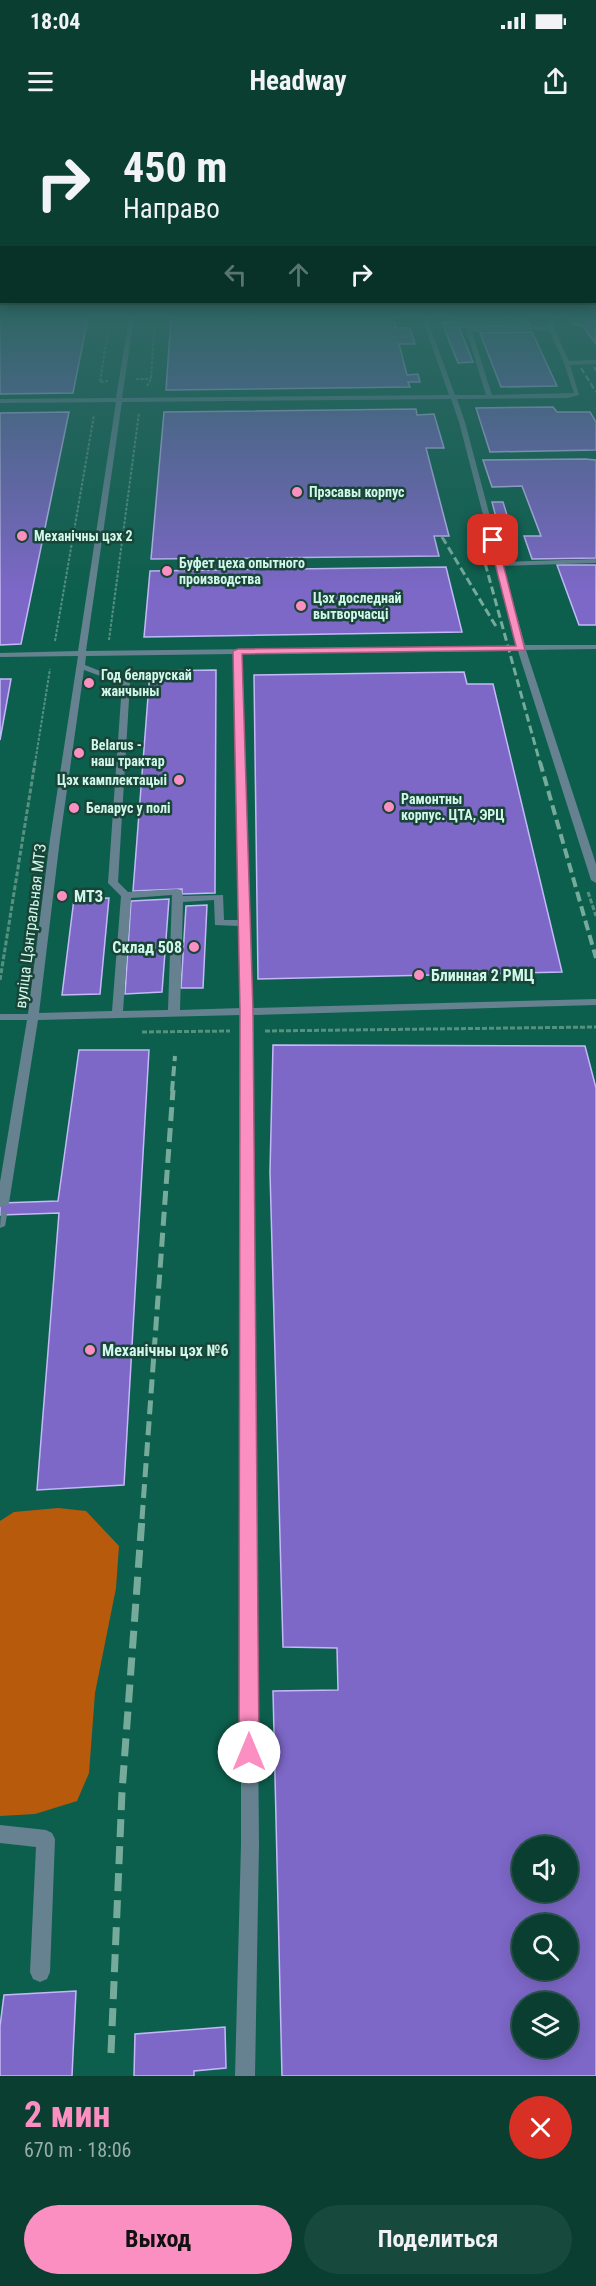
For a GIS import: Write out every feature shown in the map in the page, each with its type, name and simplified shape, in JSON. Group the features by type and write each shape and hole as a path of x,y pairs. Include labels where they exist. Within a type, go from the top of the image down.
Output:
{"lane":[{"name":"вуліца Цэнтральная МТЗ","path":"120,409 80,666 33,1017 596,1002"},
{"path":"457,409 522,648 596,880"},
{"path":"499,564 596,561"},
{"path":"0,655 596,647"},
{"path":"238,651 247,1011 250,1844 245,2076"},
{"path":"80,666 126,683 113,883 126,894 177,892 174,1013"},
{"path":"117,1015 126,894"},
{"path":"178,899 219,897 219,923 245,923"},
{"path":"0,1017 33,1017 1,1213"},
{"path":"0,1834 46,1839 40,1972"}],"path":[{"path":"0,980 95,409"},
{"path":"108,646 140,409"},
{"path":"55,642 109,641"},
{"path":"133,1032 596,1027"}],"shaded area":[{"path":"0,409 596,409 596,2076 0,2076"},
{"path":"58,1508 86,1511 119,1546 116,1588 95,1693 89,1773 77,1801 35,1814 0,1816 0,1521 14,1512"}],"building":[{"name":"Прэсавы корпус","path":"416,409 417,415 434,414 444,448 426,448 449,536 434,536 439,556 151,559 164,412"},
{"path":"476,409 555,409 557,412 590,412 596,422 596,450 490,452"},
{"name":"Механічны цэх 2","path":"69,412 21,644 0,645 0,413"},
{"path":"483,460 596,460 596,558 532,559 524,536 541,536 522,486 492,487"},
{"path":"492,502 503,502 510,525 498,525"},
{"path":"557,565 596,565 596,625 579,625"},
{"name":"Цэх доследнай вытворчасці","path":"446,567 462,632 144,637 150,571"},
{"name":"Цэх камплектацыі","path":"216,670 215,893 182,894 182,889 133,891 150,671"},
{"name":"Рамонтны корпус. ЦТА, ЭРЦ","path":"464,672 467,684 493,684 562,972 258,979 254,675"},
{"path":"0,679 11,679 0,740"},
{"path":"109,898 100,994 62,995 74,899"},
{"path":"169,899 162,992 125,994 131,901"},
{"name":"Склад 508","path":"207,905 203,988 181,988 186,906"},
{"path":"273,1045 585,1046 596,1088 596,2076 282,2076 273,1691 338,1690 337,1648 283,1647 270,1172"},
{"name":"Механічны цэх №6","path":"79,1050 149,1050 124,1485 37,1490 59,1213 0,1215 0,1203 58,1201"},
{"path":"76,1991 72,2076 0,2076 0,2026 4,1995"},
{"path":"225,2027 226,2068 194,2071 194,2076 134,2076 135,2034"}],"railway":[{"path":"442,537 497,628"},
{"path":"482,552 540,763"},
{"path":"540,762 596,958"},
{"path":"172,1091 175,1056"},
{"path":"142,1519 173,1090"},
{"path":"111,2053 122,1792 142,1518"}],"place":[{"name":"Прэсавы корпус","path":"297,492"},
{"name":"Механічны цэх 2","path":"22,536"},
{"name":"Буфет цеха опытного производства","path":"167,571"},
{"name":"Цэх доследнай вытворчасці","path":"301,606"},
{"name":"Год беларускай жанчыны","path":"89,683"},
{"name":"Belarus - наш трактар","path":"79,753"},
{"name":"Цэх камплектацыі","path":"179,780"},
{"name":"Рамонтны корпус. ЦТА, ЭРЦ","path":"389,807"},
{"name":"Беларус у полі","path":"74,808"},
{"name":"МТЗ","path":"62,896"},
{"name":"Склад 508","path":"194,947"},
{"name":"Блинная 2 РМЦ","path":"419,975"},
{"name":"Механічны цэх №6","path":"90,1350"}],"route":[{"path":"249,1752 247,1011 238,651 522,648 493,540"}]}
